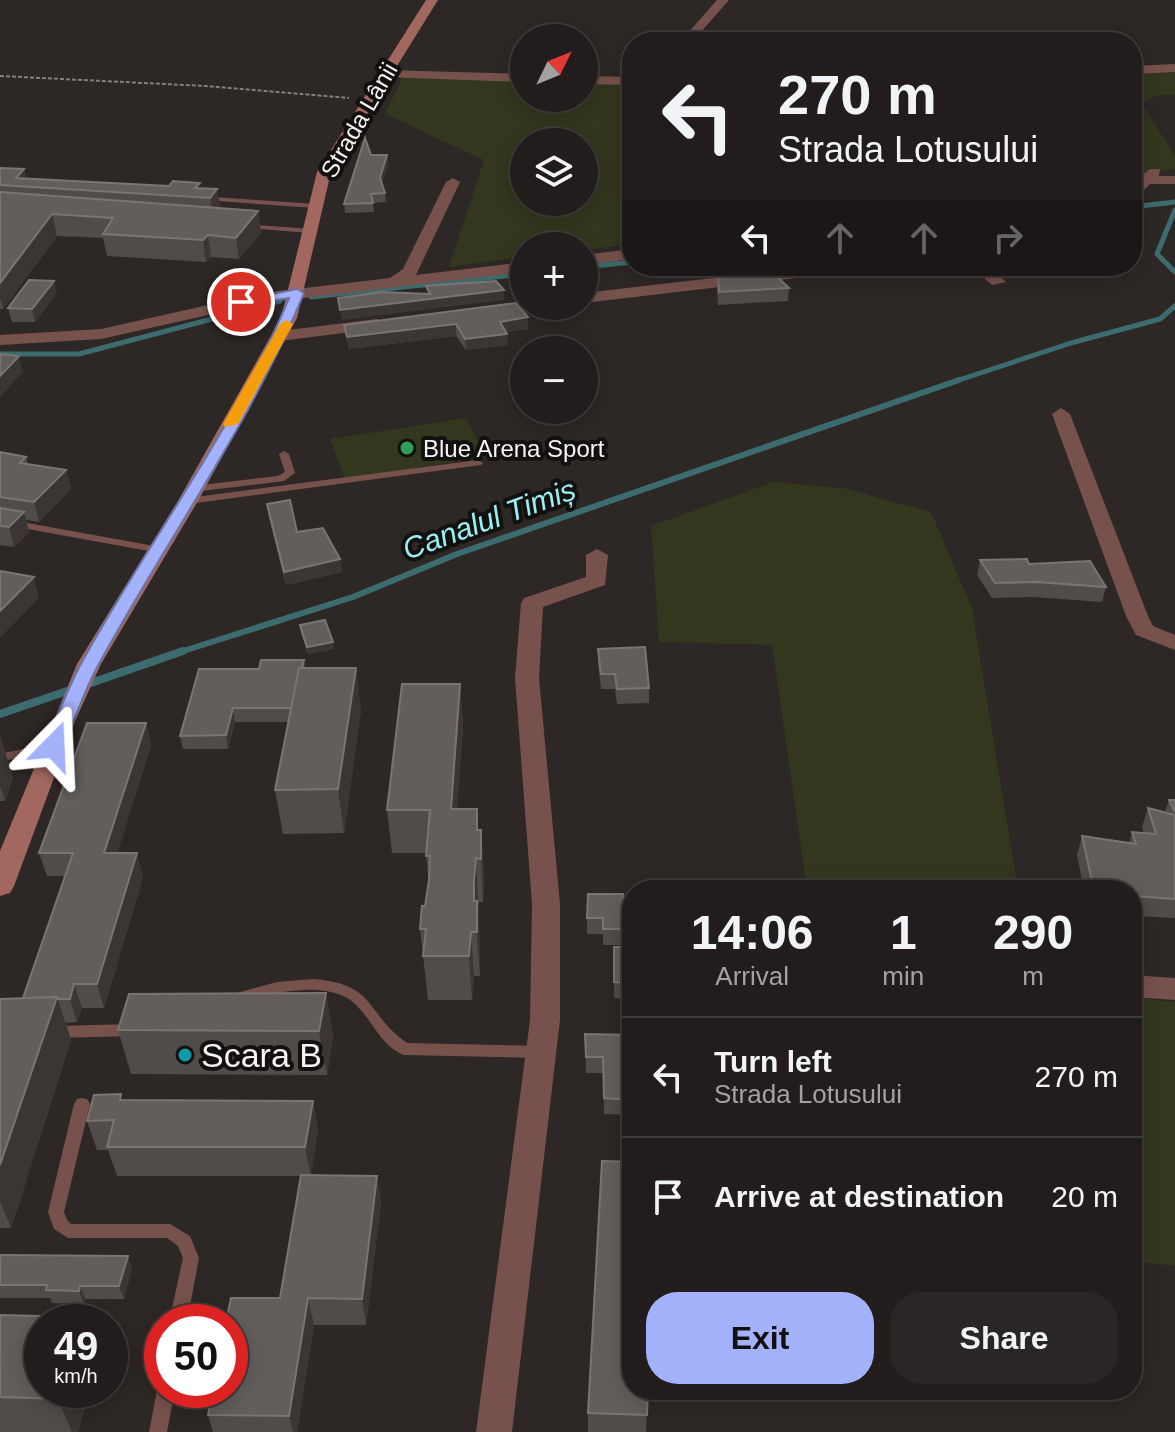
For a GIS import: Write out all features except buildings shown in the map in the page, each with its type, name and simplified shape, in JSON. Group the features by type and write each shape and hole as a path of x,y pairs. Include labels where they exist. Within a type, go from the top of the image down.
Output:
{"main road":[{"name":"Strada Lânii","path":"0,886 89,664 160,550 280,336 297,293 324,172 431,2"}],"street":[{"path":"695,32 723,0"},
{"path":"1142,70 1175,68"},
{"path":"385,74 510,78"},
{"path":"598,80 622,81"},
{"path":"1142,181 1150,176 1175,180"},
{"path":"394,282 410,272 453,182"},
{"path":"598,258 622,255"},
{"path":"0,340 101,334 220,306 297,293 510,269"},
{"path":"598,296 771,276"},
{"path":"991,276 998,282"},
{"path":"280,336 402,321"},
{"path":"1061,414 1137,616 1144,630 1165,640"},
{"path":"494,1432 542,1052 546,904 527,678 532,603 597,580 597,555"},
{"path":"1142,987 1175,989"}],"lane":[{"path":"192,197 315,206"},
{"path":"236,225 310,231"},
{"path":"191,495 281,479 290,473 284,454"},
{"path":"191,495 478,463"},
{"path":"0,521 160,550"},
{"path":"0,758 59,734"},
{"path":"219,1005 265,987 321,987 351,992 365,1006 386,1038 404,1049 542,1052"},
{"path":"32,1033 155,1026"},
{"path":"82,1104 56,1212 60,1224 68,1231 170,1231 184,1241 191,1258 182,1304"},
{"path":"158,1432 163,1408"}],"path":[{"path":"0,76 206,86 370,99"}],"green space":[{"path":"1175,71 1175,95 1158,95 1142,103 1142,73"},
{"path":"403,77 510,80 510,112 598,112 598,82 622,83 622,245 598,248 598,232 510,232 510,259 449,267 484,160 385,114"},
{"path":"1142,105 1175,155 1175,169 1142,175"},
{"name":"Blue Arena Sport","path":"466,418 486,457 345,479 330,439"},
{"path":"773,482 843,488 931,512 972,608 1016,880 806,880 772,645 659,642 651,526"},
{"path":"1142,998 1175,1002 1175,1266 1142,1262"}],"waterway":[{"path":"1142,206 1175,202"},
{"name":"Canalul Timiș","path":"1175,210 1157,254 1175,272"},
{"path":"598,266 622,263"},
{"path":"311,297 510,276"},
{"path":"0,354 79,354 280,301"},
{"name":"Canalul Timiș","path":"958,380 1071,343 1160,319 1175,306"},
{"name":"Canalul Timiș","path":"180,652 353,597 457,554 958,380"},
{"name":"Canalul Timiș","path":"953,382 958,380"},
{"name":"Canalul Timiș","path":"85,685 180,652"},
{"name":"Canalul Timiș","path":"0,714 73,689"}],"slow traffic":[{"path":"230,424 286,324"}],"place":[{"name":"Blue Arena Sport","path":"407,448"},
{"name":"Scara B","path":"185,1055"}],"route":[{"path":"54,746 89,664 188,501 280,336 297,293 241,302"}]}
